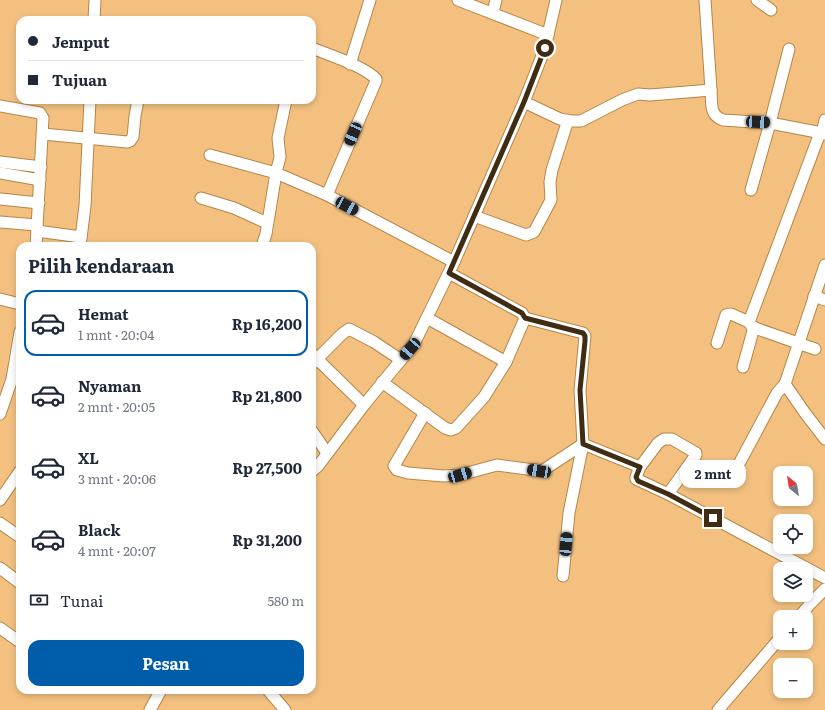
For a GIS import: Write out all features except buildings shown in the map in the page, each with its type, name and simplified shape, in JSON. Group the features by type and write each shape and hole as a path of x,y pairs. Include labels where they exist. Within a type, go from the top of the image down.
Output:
{"street":[{"path":"94,16 95,0"},
{"path":"350,64 370,0"},
{"path":"458,0 493,12 548,35"},
{"path":"493,12 496,0"},
{"path":"316,468 382,382 414,344 454,262 524,102 545,48 556,0"},
{"path":"706,0 712,110 714,115 723,120 770,123 822,133"},
{"path":"757,0 771,10"},
{"path":"751,190 789,49"},
{"path":"316,50 371,74 376,79 327,195"},
{"path":"524,102 560,119 581,121 622,100 638,94 650,95 711,90"},
{"path":"0,222 37,228 80,242 85,206 90,104"},
{"path":"42,134 127,142 133,137 137,104"},
{"path":"263,242 280,157 278,138 285,104"},
{"path":"0,106 40,113 43,118 36,242"},
{"path":"474,216 526,235 534,232 552,200 550,182 552,170 568,120"},
{"path":"743,367 751,324 822,133 825,120"},
{"path":"210,155 276,174 327,195 454,262"},
{"path":"0,162 41,167"},
{"path":"0,173 40,180"},
{"path":"201,198 234,208 268,223"},
{"path":"0,199 39,203"},
{"path":"740,462 777,393 785,384 798,342 820,298 825,265"},
{"path":"449,273 522,313 525,318 583,333 585,336 580,390 583,444 569,513 563,576"},
{"path":"0,299 16,303"},
{"path":"717,343 726,315 731,314 751,324 815,349"},
{"path":"427,318 506,362"},
{"path":"382,382 445,428 451,430 456,428 484,397 506,362 525,318"},
{"path":"316,357 349,329 374,342 401,360"},
{"path":"0,414 12,379 16,356"},
{"path":"316,361 364,405"},
{"path":"785,384 825,439"},
{"path":"425,413 394,466 397,470 408,473 444,476 460,475 497,465 542,471 583,444"},
{"path":"316,437 327,453"},
{"path":"668,494 696,455 694,451 672,439 664,439 658,443 640,467 636,479 668,494 825,578"},
{"path":"583,444 640,467"},
{"path":"0,499 16,477"},
{"path":"0,523 16,534"},
{"path":"0,568 16,580"},
{"path":"805,610 825,589"},
{"path":"0,628 16,639"},
{"path":"718,710 773,646"},
{"path":"150,710 159,694"},
{"path":"272,694 285,710"}],"route":[{"path":"545,48 524,102 449,273 522,313 525,318 583,333 585,336 585,341 580,390 583,444 640,467 636,477 638,481 668,494 713,518"}]}
